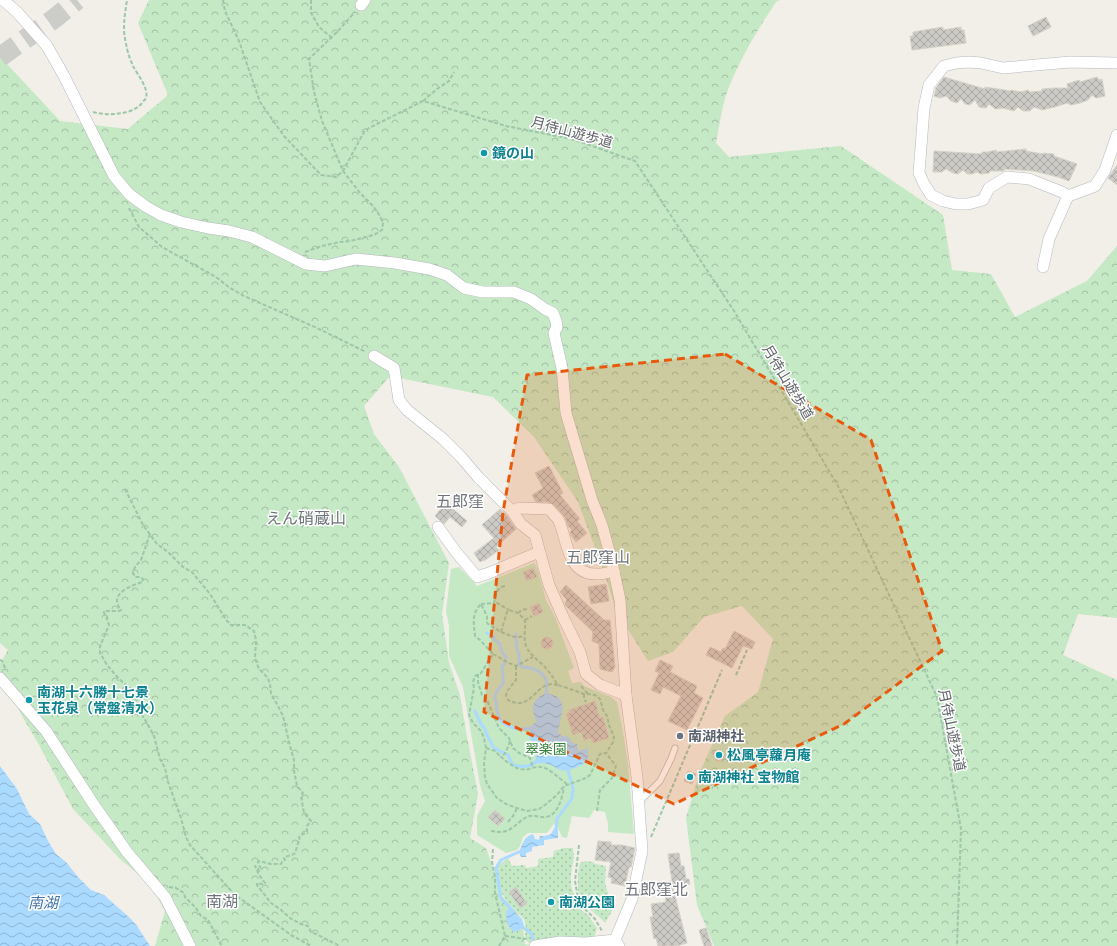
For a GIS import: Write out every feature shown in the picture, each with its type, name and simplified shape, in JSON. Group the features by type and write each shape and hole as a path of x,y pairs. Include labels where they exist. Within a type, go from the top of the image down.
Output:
{"street":[{"path":"3,0 17,12 48,46 82,110 114,176 130,194 145,206 161,215 181,222 252,237 306,264 325,266 356,259 395,263 429,269 447,275 464,288 483,292 514,292 531,299 553,313 557,328 554,333 562,368 566,413 592,500 602,525 620,600 626,695 637,777 642,851 632,898 614,942 560,942 535,946"},
{"path":"1068,196 1062,192 1029,179 1008,177 989,188 983,200 968,204 956,204 943,201 931,195 919,173 924,108 929,85 944,66 956,63 981,62 1003,68 1070,62 1117,63"},
{"path":"1043,267 1050,239 1068,196 1095,186 1105,170 1117,135"},
{"path":"374,356 394,368 399,400 407,410 443,439 462,457 478,477 512,511 521,524 534,535 549,584 562,617 580,652 586,674 600,685 626,695"},
{"path":"512,511 520,508 549,509 558,520 568,553 574,565 584,572 598,574 614,571"},
{"path":"438,527 477,577 540,552"},
{"path":"0,678 46,731 94,805 127,852 165,897 190,946"}],"lane":[{"path":"639,802 660,781 675,748"}],"path":[{"path":"82,110 100,113 123,113 135,109 146,98 146,92 142,81 133,66 125,40 124,23 127,0"},
{"path":"223,0 225,11 239,41 260,102 284,136 321,175 336,177 342,171 365,130 423,101 437,89 449,82 454,72"},
{"path":"310,0 311,13 319,27 332,38"},
{"path":"291,257 322,246 374,235 382,230 383,223 380,216 342,171 322,121 314,92 309,59 332,38 363,2"},
{"name":"月待山遊歩道","path":"423,101 506,126 572,139 635,162 734,311 838,486 937,697 961,829 957,946"},
{"path":"129,207 139,227 162,247 216,277 230,288 244,296 317,328 374,356"},
{"path":"125,489 143,525 157,544 168,552 183,567 192,572 210,594 231,625 245,625 254,631 256,640 255,658 259,669 268,678 271,694 283,716 287,737 294,760 294,771 297,786 303,793 301,796 304,810 311,821 307,826 307,832 299,837 300,840 294,854 285,856 285,860 281,864 258,862 261,870 260,871 255,866 265,883 263,885 257,882 257,885 271,903 290,918 308,926 311,932 340,946"},
{"path":"150,534 141,560 135,567 133,573 135,577 140,577 143,579 142,582 124,590 118,595 116,598 118,607 121,610 104,611 109,625 100,646 100,653 107,665 119,679 130,688 142,715 151,730 186,837 190,845 234,894 292,935 311,946"},
{"path":"494,603 495,593 502,586 505,586"},
{"path":"533,657 516,666 493,654 475,636 473,621 476,609 481,604 497,603 518,613 525,620 524,636 526,646 533,657 553,677 558,686"},
{"path":"481,604 487,616 488,624 501,632 514,637 524,636"},
{"path":"518,613 527,609"},
{"path":"501,632 509,610"},
{"path":"525,620 532,616"},
{"path":"736,675 747,650"},
{"path":"493,654 481,673 476,676 469,715 473,723 481,731 484,738 486,748 484,764 487,784 496,798 506,804 527,810 539,809 557,795 564,786 586,778 590,775 600,754 606,753 613,742 614,737 600,699 595,695 586,694 552,684 537,691 532,698 524,703 514,703 508,700 506,695 516,680 516,666"},
{"path":"661,812 722,670"},
{"path":"478,674 478,682 482,695 487,700 498,728 509,738 513,748 519,753 530,758 533,768"},
{"path":"581,686 586,694 584,698 586,702"},
{"path":"502,756 510,741"},
{"path":"486,748 495,751 515,768 528,769 541,767 553,773 568,785"},
{"path":"597,811 600,790 612,778 616,766 606,753"},
{"path":"491,831 501,832 509,830 522,819 529,816 550,816 557,809 562,800 564,786"},
{"path":"508,822 517,808"},
{"path":"579,845 575,881 577,893 583,907 614,942"},
{"path":"493,849 492,862 496,877 495,892 505,936 499,946"},
{"path":"159,889 166,887 180,890 201,916 208,920 222,946"},
{"path":"505,936 531,940 535,946"}],"highlighted area":[{"path":"725,354 871,440 942,651 844,724 674,804 484,712 503,512 527,375"}],"green space":[{"path":"149,0 780,0 776,2 748,48 735,72 725,98 716,143 729,157 841,146 943,215 952,270 991,274 1015,317 1087,281 1117,246 1117,618 1078,614 1063,655 1117,680 1117,946 714,946 697,905 686,818 699,774 725,716 758,692 773,639 742,606 704,617 673,652 648,661 616,611 604,572 578,502 534,437 493,397 390,376 364,406 374,434 399,467 449,563 442,614 449,663 460,695 478,794 470,838 486,848 502,896 522,919 525,944 532,946 155,946 165,911 150,884 119,858 73,809 22,716 0,672 0,664 8,650 0,643 0,52 7,64 60,121 128,129 168,95 138,23"},
{"name":"翠楽園","path":"534,563 537,567 546,600 555,617 574,668 568,671 572,683 581,682 584,686 611,697 617,702 628,764 634,834 608,832 605,812 594,810 589,818 572,816 567,838 562,837 556,823 547,833 528,833 523,837 517,850 506,853 477,835 477,816 485,801 480,785 463,687 449,656 449,626 446,611 451,569 459,567 477,586"},
{"path":"564,848 573,848 574,858 571,873 571,885 580,909 588,915 597,928 594,939 543,940 528,943 525,936 526,927 524,919 509,904 502,894 497,873 498,866 508,858 512,866 525,865 526,868 538,866 538,859 553,857 554,851"},
{"path":"585,861 606,866 605,883 612,906 612,911 605,923 584,904 579,893 578,875 580,863"}],"water":[{"path":"546,693 560,699 563,707 558,732 562,736 569,737 572,743 577,744 578,751 588,748 587,762 571,770 560,770 544,763 534,764 538,752 536,746 529,738 529,728 536,722 533,710 535,701"},
{"name":"南湖","path":"0,766 17,789 29,814 40,824 56,854 66,862 91,890 104,895 130,918 150,946 0,946"},
{"path":"555,827 558,830 558,838 544,840 544,845 532,847 532,851 526,853 526,857 521,857 519,852 527,837 533,834 535,839 539,840 540,836 551,834"},
{"path":"511,909 521,918 524,925 520,930 514,932 508,925 506,919 507,910"}],"building":[{"path":"1046,17 1051,27 1033,36 1028,26"},
{"path":"943,27 943,30 961,27 961,30 964,30 966,43 912,50 910,36 913,36 913,32"},
{"path":"944,77 985,89 985,87 1021,92 1028,90 1029,92 1042,91 1042,89 1068,88 1067,84 1097,77 1099,80 1102,79 1105,96 1096,98 1092,95 1088,100 1080,103 1071,105 1067,103 1042,110 1034,107 1030,111 1023,111 1018,107 1014,111 1003,108 996,109 989,104 986,108 979,107 975,100 970,105 965,104 961,99 957,103 951,101 946,96 940,98 934,96 936,88"},
{"path":"1026,149 1026,151 1054,154 1054,156 1077,164 1069,181 1034,171 1004,169 1004,171 990,171 989,173 981,174 977,172 967,174 963,170 958,174 946,169 942,172 933,172 934,151 982,154 982,152 996,150 997,152"},
{"path":"1117,165 1117,185 1108,178"},
{"path":"549,466 563,493 560,495 580,519 577,521 587,533 576,542 571,535 570,532 572,530 568,526 565,517 554,505 548,502 536,502 532,495 543,488 535,473"},
{"path":"446,503 467,521 462,527 450,517 444,524 435,516"},
{"path":"500,509 516,529 496,547 499,550 484,561 480,562 474,553 494,538 482,525"},
{"path":"533,568 537,577 526,581 523,572"},
{"path":"606,584 609,601 591,604 588,587"},
{"path":"566,585 604,620 610,620 615,667 612,672 600,669 599,644 592,641 593,632 566,606 565,603 567,600 560,592"},
{"path":"539,603 543,612 534,616 530,607"},
{"path":"734,631 755,642 752,649 743,646 732,668 706,655 710,647 721,652 723,648 725,649"},
{"path":"545,637 549,637 553,643 549,649 545,649 541,645 541,641"},
{"path":"660,660 673,666 670,672 697,686 694,693 703,698 687,730 668,721 681,696 663,687 660,694 651,690 659,673 655,671"},
{"path":"595,701 600,718 603,717 609,738 593,743 591,738 584,740 581,732 573,735 566,714 570,712 569,710"},
{"path":"720,749 725,757 717,762 712,753"},
{"path":"688,771 696,774 692,784 684,781"},
{"path":"495,810 505,819 498,826 488,817"},
{"path":"598,841 611,842 611,845 622,845 635,848 625,886 611,883 612,878 608,877 611,862 595,860"},
{"path":"679,853 681,866 684,866 686,879 689,879 690,884 673,888 687,943 676,946 658,946 656,938 654,939 650,917 653,917 651,904 666,902 663,882 672,881 668,854"},
{"path":"516,887 527,904 520,908 509,892"},
{"path":"706,928 712,946 704,946 699,930"}],"waterway":[{"path":"487,633 494,637 494,639 500,644 502,652 506,657 502,667 503,683 496,692 495,696 499,717 503,723 511,727 531,729"},
{"path":"516,634 519,664 522,667 536,670 542,674 547,684 546,697"},
{"path":"475,711 494,748 508,755 512,764 525,767 537,761"},
{"path":"556,831 557,819 572,798 573,788 567,767"},
{"path":"513,911 501,898 496,868 501,860 521,851"},
{"path":"520,925 532,934 533,939"}],"tunnel":[{"path":"0,57 55,18 77,0"}],"place":[{"name":"鏡の山","path":"484,153"},
{"name":"南湖十六勝十七景 玉花泉（常盤清水）","path":"29,700"},
{"name":"南湖神社","path":"680,736"},
{"name":"松風亭蘿月庵","path":"719,755"},
{"name":"南湖神社 宝物館","path":"690,777"},
{"name":"南湖公園","path":"551,902"}],"district":[{"name":"五郎窪","path":"460,501"},
{"name":"えん硝蔵山","path":"306,518"},
{"name":"五郎窪山","path":"598,557"},
{"name":"五郎窪北","path":"656,889"},
{"name":"南湖","path":"222,901"}]}
